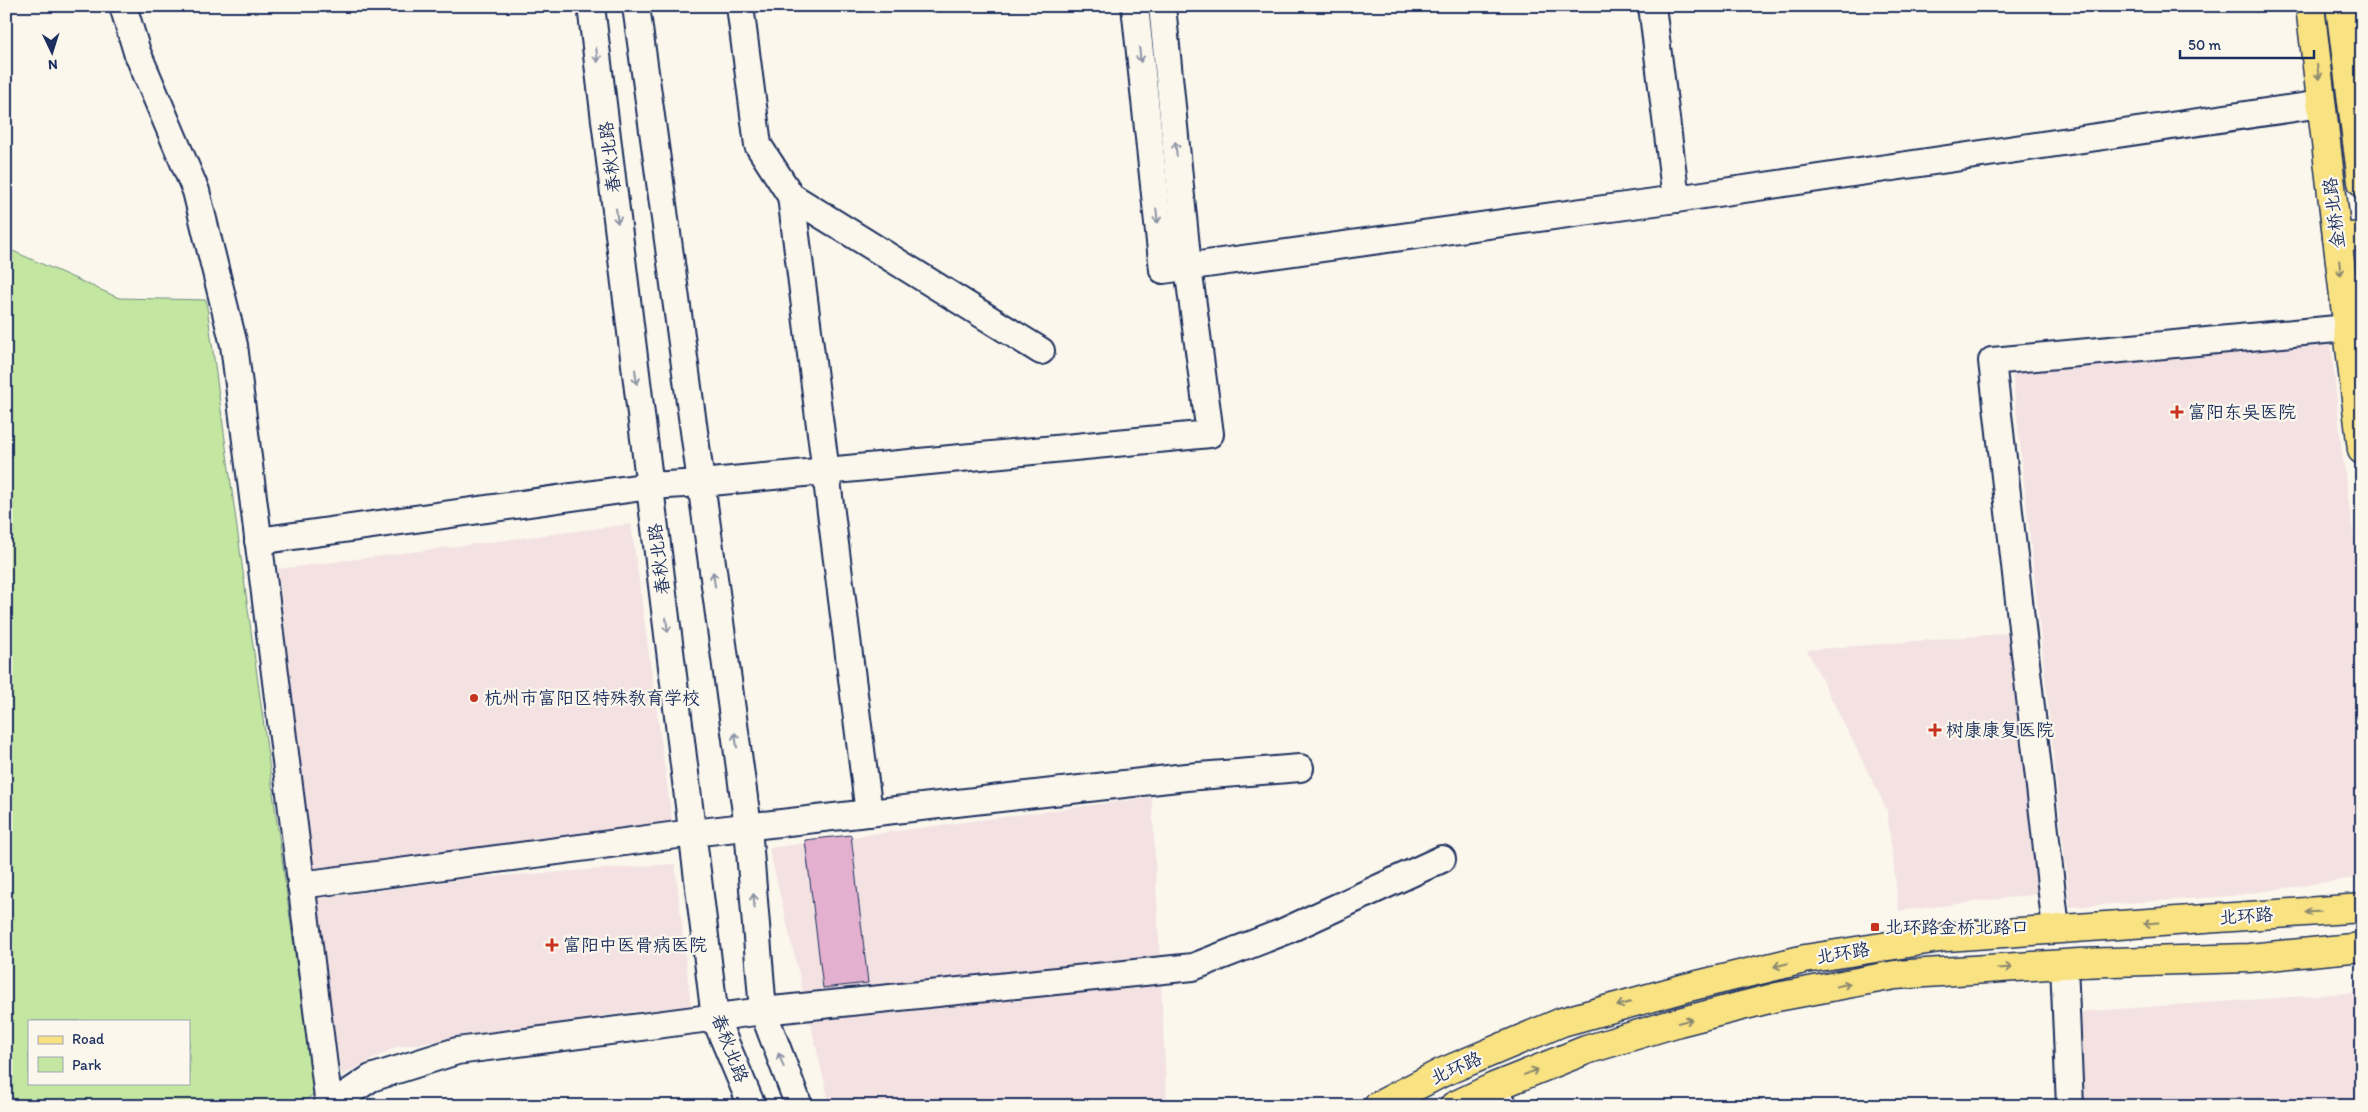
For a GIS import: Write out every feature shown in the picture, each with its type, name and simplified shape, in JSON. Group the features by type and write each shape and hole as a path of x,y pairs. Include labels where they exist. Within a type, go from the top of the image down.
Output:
{"main road":[{"name":"金桥北路","path":"2310,6 2322,104 2349,237 2347,328 2362,450"},
{"name":"金桥北路","path":"2340,6 2362,182"},
{"name":"北环路","path":"1378,1106 1440,1073 1562,1022 1689,986 1805,959 1946,937 2362,908"},
{"name":"北环路","path":"1454,1106 1499,1096 1586,1050 1680,1022 1777,997 1895,975 2064,964 2249,958 2362,947"}],"street":[{"path":"123,6 137,52 196,191 234,345 329,1106 371,1078 457,1051 763,1011 1193,967 1283,932 1442,859"},
{"name":"春秋北路","path":"592,6 715,1018 752,1106"},
{"path":"636,6 748,827 763,1011 799,1106"},
{"path":"740,6 758,145 791,196 1041,351"},
{"path":"258,541 650,486 701,483 1210,434 1175,269 1135,6"},
{"path":"1162,6 1175,269"},
{"path":"1652,6 1676,199"},
{"path":"1175,269 1676,199 2322,104"},
{"path":"791,196 869,813"},
{"path":"2056,930 1992,361 2347,328"},
{"path":"301,884 748,827 1186,777 1300,768"},
{"path":"2064,964 2070,1106"}],"shaded area":[{"path":"2331,342 2342,452 2362,598 2362,877 2231,896 2070,907 2012,372"},
{"name":"杭州市富阳区特殊教育学校","path":"631,524 673,827 312,870 278,569"},
{"name":"树康康复医院","path":"2012,633 2040,894 1899,911 1887,810 1807,650"},
{"path":"1152,797 1167,1106 830,1106 769,848"},
{"path":"675,864 691,1006 630,1012 396,1047 342,1076 314,899 474,878"},
{"path":"2362,992 2362,1106 2083,1106 2075,1012"}],"green space":[{"path":"6,248 119,298 206,300 314,1094 297,1106 29,1106 6,1096"}],"building":[{"path":"851,835 868,983 823,988 805,840"}],"place":[{"name":"富阳东吴医院","path":"2177,412"},
{"name":"杭州市富阳区特殊教育学校","path":"474,698"},
{"name":"树康康复医院","path":"1935,730"},
{"name":"北环路金桥北路口","path":"1875,927"},
{"name":"富阳中医骨病医院","path":"552,945"}]}
